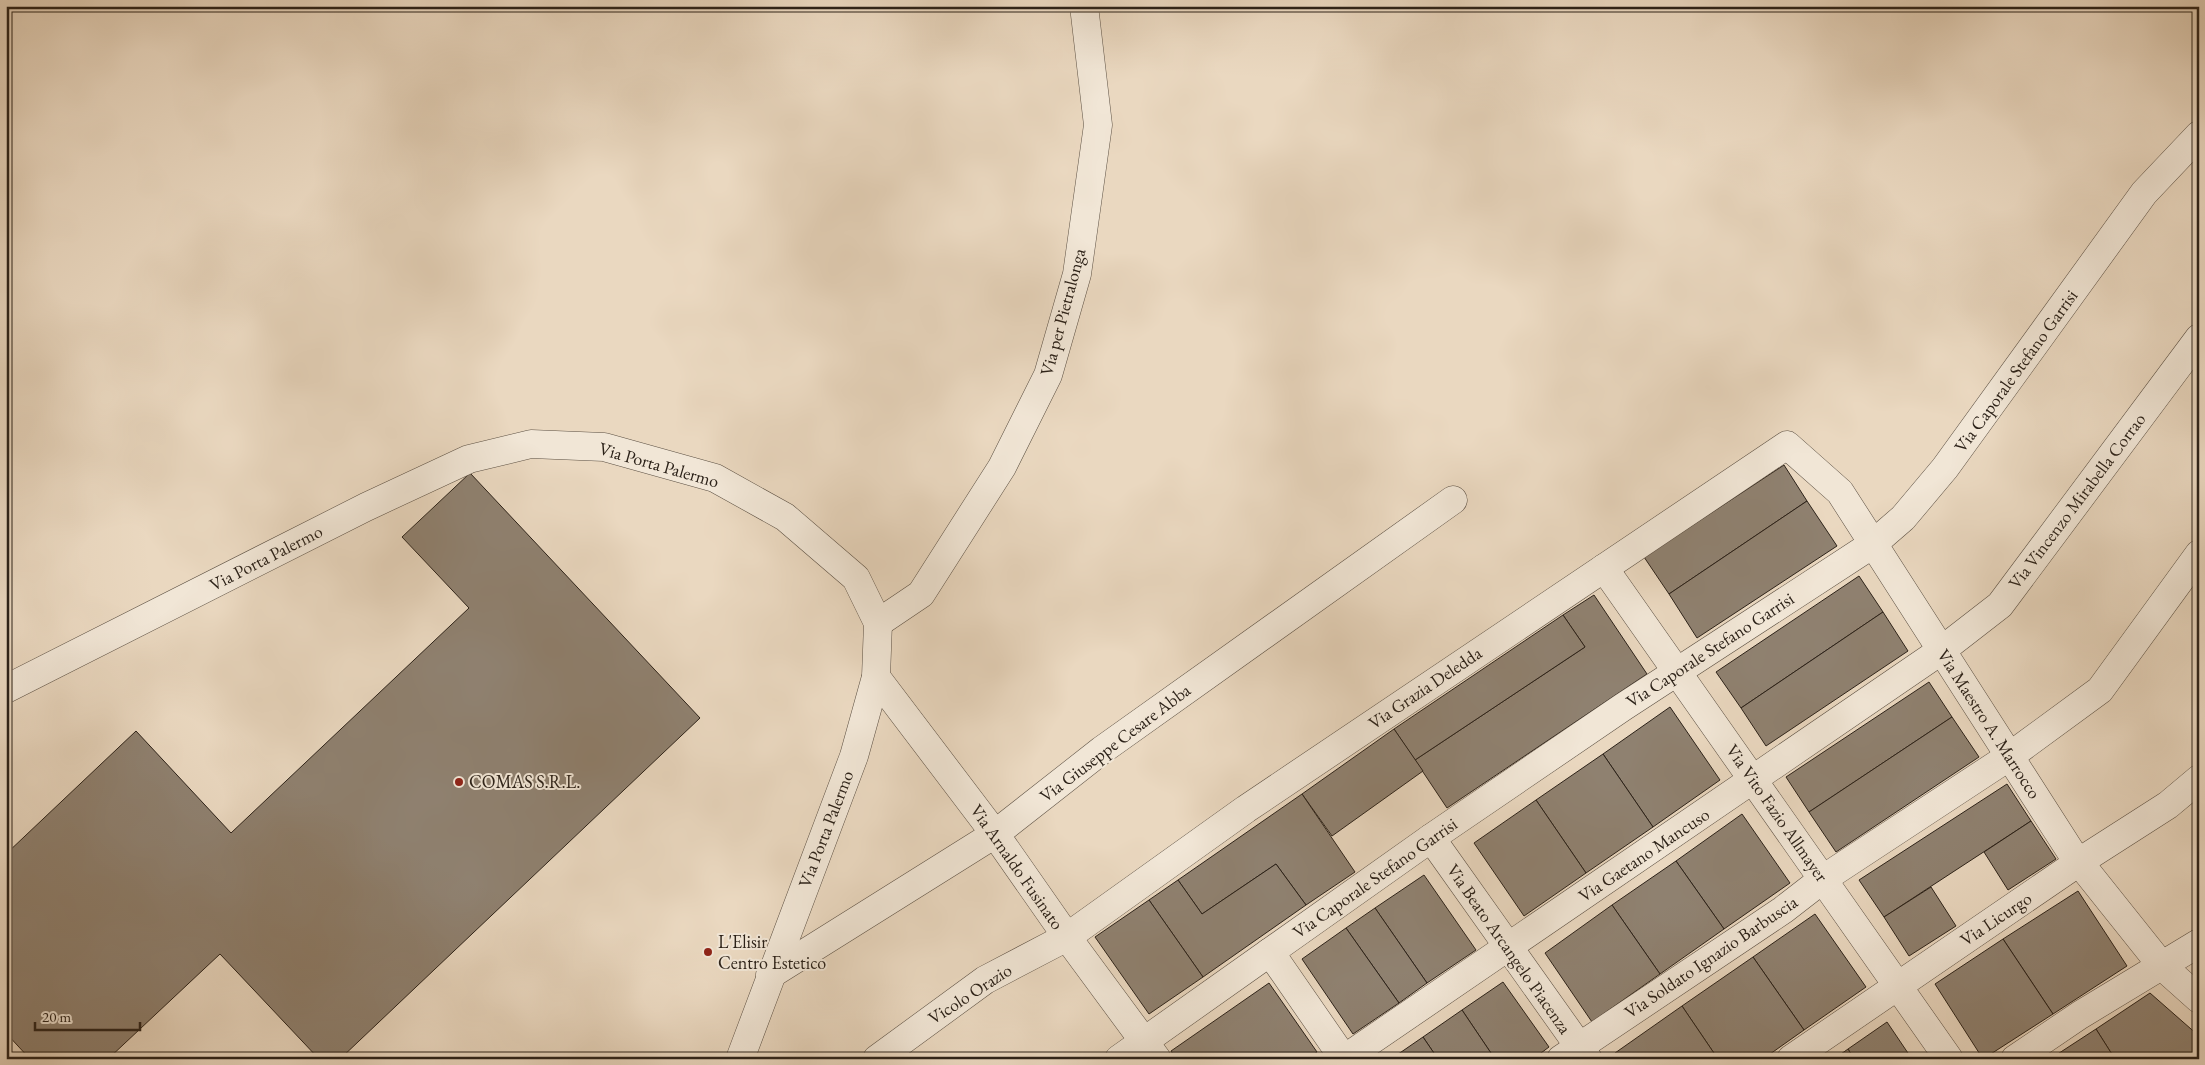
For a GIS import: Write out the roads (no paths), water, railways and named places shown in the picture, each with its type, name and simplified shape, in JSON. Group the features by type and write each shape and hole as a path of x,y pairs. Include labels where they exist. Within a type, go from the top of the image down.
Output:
{"street":[{"name":"Via per Pietralonga","path":"878,623 921,594 1002,467 1048,375 1077,274 1098,125 1084,6"},
{"name":"Via Caporale Stefano Garrisi","path":"1119,1059 1151,1050 1270,952 1431,838 1677,671 1873,544 1903,518 1945,468 2144,193 2199,136"},
{"name":"Via Vincenzo Mirabella Corrao","path":"1942,650 2000,605 2199,338"},
{"name":"Via Porta Palermo","path":"6,689 366,507 469,459 531,444 604,447 715,478 785,517 856,578 878,623 876,677 854,756 770,975 740,1059"},
{"name":"Via Maestro A. Marrocco","path":"1787,445 1840,492 2079,862 2162,966 2199,999"},
{"name":"Via Grazia Deledda","path":"1067,937 1246,809 1787,445"},
{"name":"Via Giuseppe Cesare Abba","path":"770,975 995,834 1110,744 1453,500"},
{"path":"2010,756 2100,690 2199,554"},
{"name":"Via Vito Fazio Allmayer","path":"1604,568 1949,1059"},
{"name":"Via Gaetano Mancuso","path":"1344,1059 1509,948 1942,650"},
{"name":"Via Arnaldo Fusinato","path":"876,677 995,834 1067,937 1151,1050"},
{"name":"Via Soldato Ignazio Barbuscia","path":"1576,1054 1783,910 1823,879 2010,756"},
{"name":"Via Licurgo","path":"1791,1059 2079,862 2168,805 2199,779"},
{"name":"Via Beato Arcangelo Piacenza","path":"1431,838 1509,948 1576,1054"},
{"name":"Vicolo Orazio","path":"877,1059 985,980 1067,937"},
{"path":"2015,1059 2080,1015 2199,943"},
{"path":"1270,952 1344,1059"}],"place":[{"name":"COMAS S.R.L.","path":"459,782"},
{"name":"L'Elisir Centro Estetico","path":"708,952"}]}
